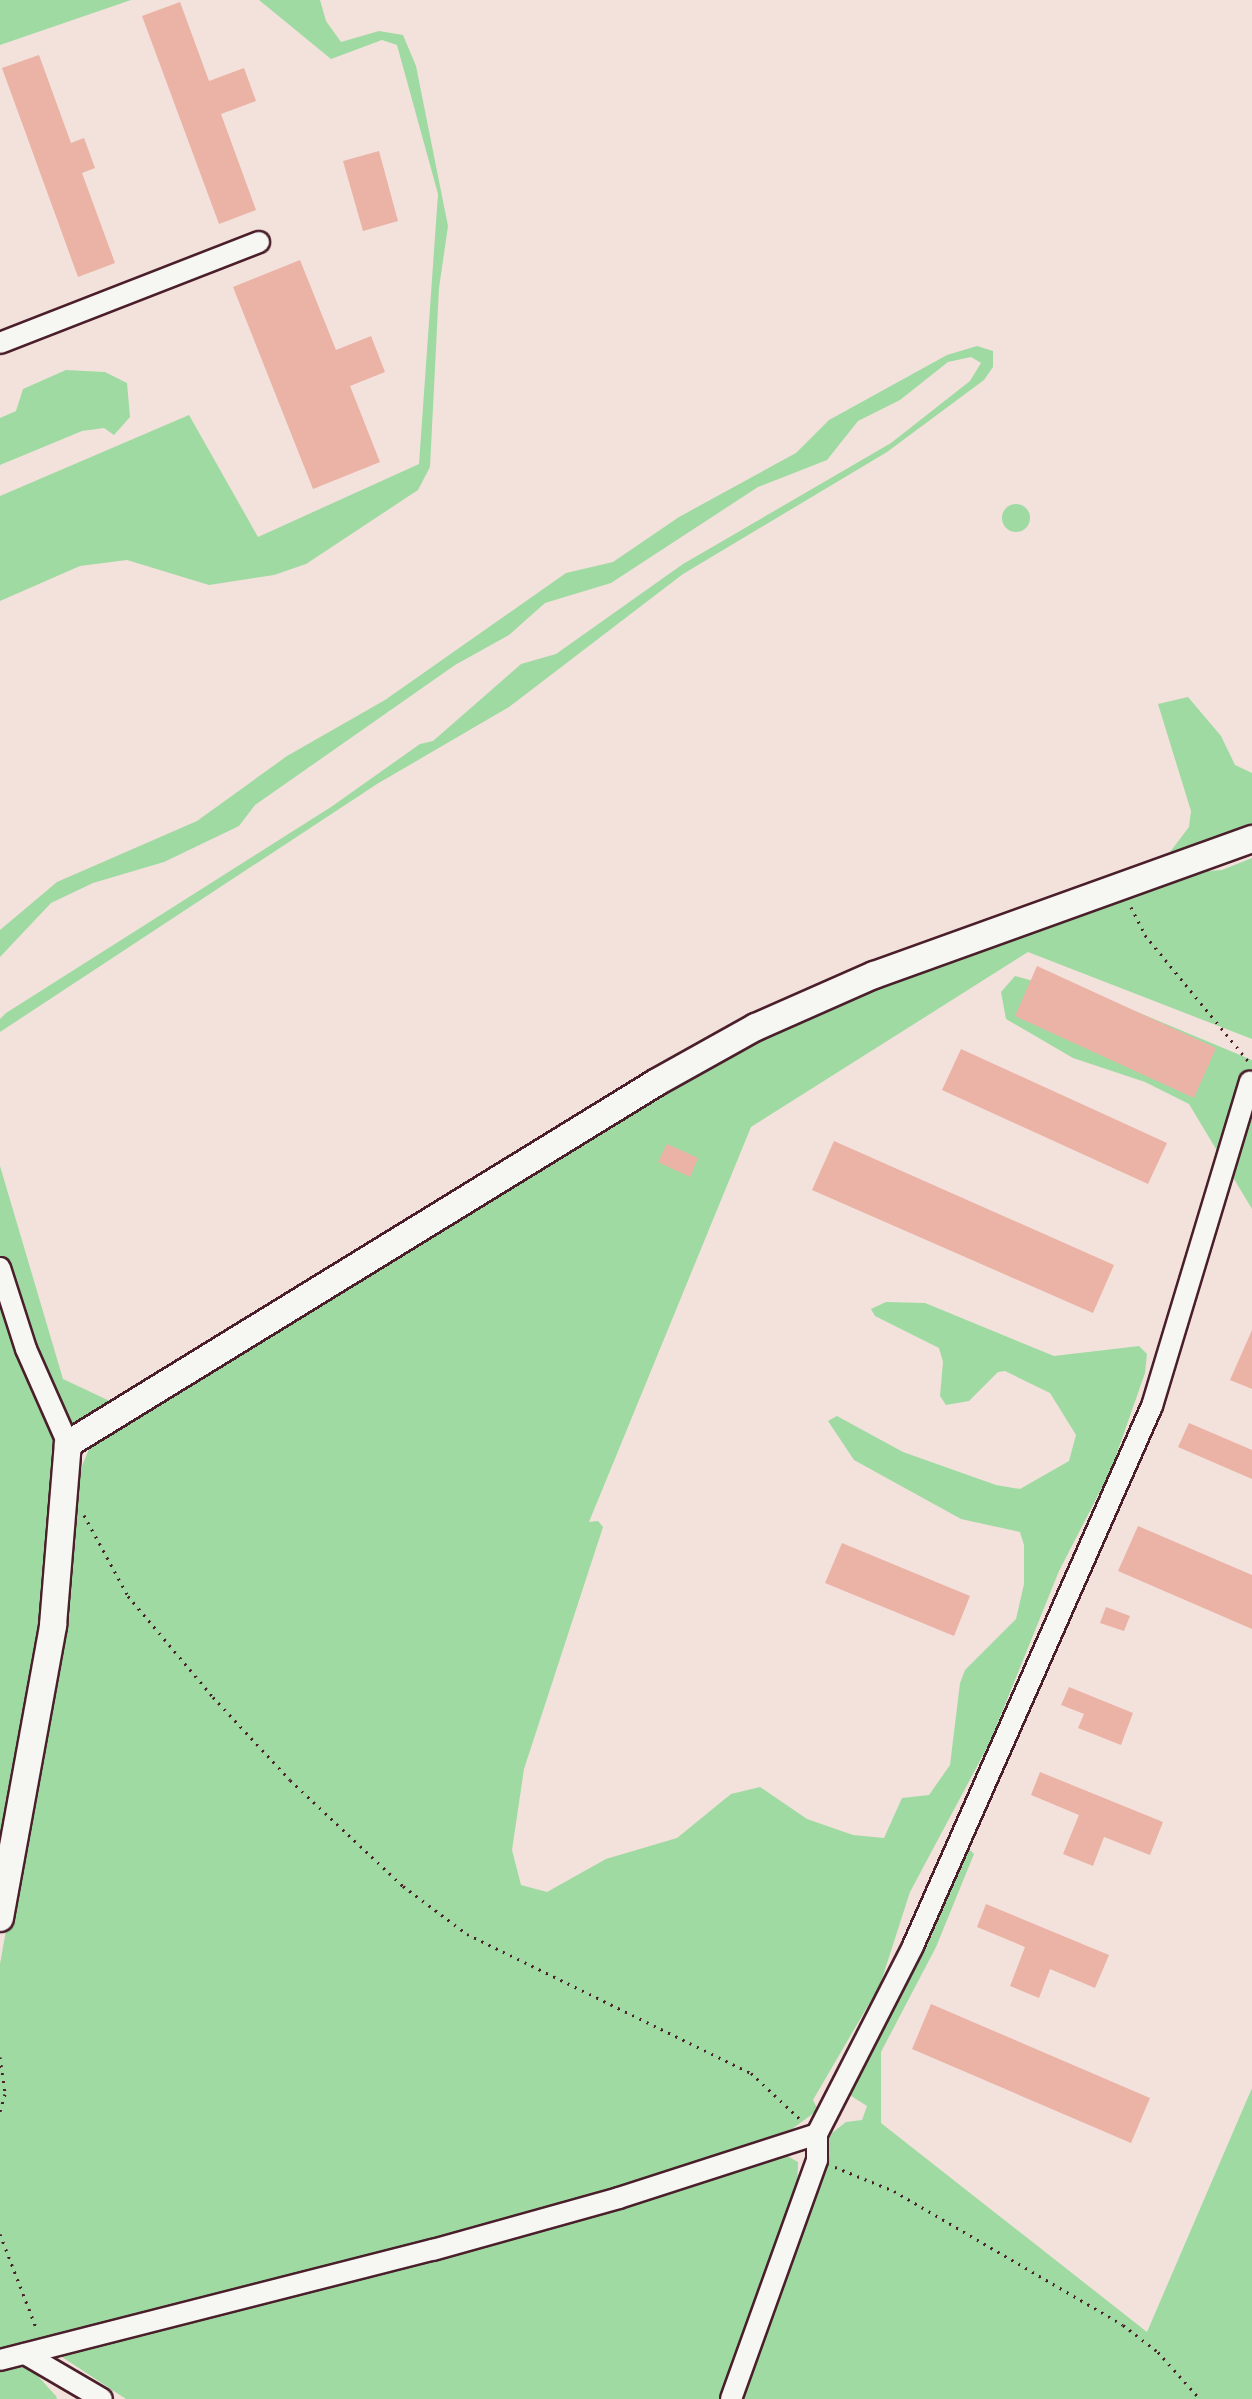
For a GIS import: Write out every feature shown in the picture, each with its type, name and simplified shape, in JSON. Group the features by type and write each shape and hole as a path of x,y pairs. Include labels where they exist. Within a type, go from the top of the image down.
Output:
{"street":[{"path":"0,343 259,242"},
{"path":"68,1444 657,1082 756,1027 874,975 1252,839"},
{"path":"731,2399 817,2160 817,2134 913,1946 1152,1406 1250,1081"},
{"path":"0,1268 26,1349 68,1444 67,1494 53,1625 0,1918"},
{"path":"0,2360 562,2214 817,2134"},
{"path":"34,2352 102,2399"}],"path":[{"path":"1123,883 1145,935 1245,1052 1250,1081"},
{"path":"67,1494 82,1510 128,1596 202,1685 290,1780 403,1886 467,1934 751,2073 817,2134"},
{"path":"0,2057 5,2094 0,2112"},
{"path":"817,2160 894,2191 1035,2269 1158,2352 1200,2399"},
{"path":"0,2234 34,2352"}],"green space":[{"path":"0,0 131,0 0,45"},
{"path":"259,0 320,0 326,21 341,42 379,31 403,35 416,66 448,226 439,288 430,467 418,490 306,564 274,575 209,585 127,560 80,566 0,601 0,496 189,415 258,537 419,464 438,194 397,45 382,40 331,59"},
{"path":"977,346 993,351 993,367 984,380 887,452 683,574 509,707 377,784 0,1032 0,1019 6,1013 331,807 420,744 433,741 521,664 556,654 683,564 891,443 970,381 981,363 971,357 948,362 900,400 858,421 827,460 758,487 611,583 545,603 509,635 455,665 255,805 239,826 164,862 93,883 51,903 0,957 0,930 57,882 197,821 287,756 385,700 566,573 613,562 679,517 796,453 829,420 947,355"},
{"path":"66,370 105,372 127,383 130,417 114,435 104,428 82,431 0,465 0,418 16,411 23,389"},
{"path":"1016,504 1026,508 1030,518 1026,528 1016,532 1006,528 1002,518 1006,508"},
{"path":"1188,697 1221,736 1235,765 1252,773 1252,841 814,995 73,1444 0,1859 0,1166 63,1379 114,1403 827,981 1170,852 1189,827 1191,811 1158,704"},
{"path":"1252,858 1252,1039 1028,952 751,1127 589,1522 598,1521 603,1527 524,1769 512,1850 521,1885 547,1892 606,1859 677,1838 731,1794 760,1787 807,1819 853,1835 884,1838 902,1798 929,1795 950,1765 960,1683 965,1670 1016,1619 1024,1584 1024,1545 1020,1532 961,1519 854,1460 828,1421 837,1416 903,1452 996,1485 1020,1489 1069,1461 1076,1435 1050,1393 1005,1371 998,1372 969,1401 946,1405 940,1396 943,1362 939,1348 875,1316 871,1309 886,1302 925,1303 1054,1356 1139,1346 1147,1354 1145,1373 1111,1470 1059,1571 990,1742 910,1892 880,1985 813,2100 818,2110 792,2129 686,2166 693,2181 709,2181 780,2152 798,2162 797,2193 832,2133 846,2122 862,2120 867,2106 848,2094 966,1846 974,1854 936,1947 881,2052 881,2123 1147,2332 1252,2088 1252,2399 126,2399 59,2355 130,2318 0,2349 0,1964 57,1646 80,1471 89,1449 108,1430 755,1040 892,977 1183,873 1222,870"},
{"path":"1015,976 1118,1004 1252,1060 1252,1209 1189,1104 1145,1082 1073,1058 1006,1019 1001,992"},
{"path":"25,2362 57,2399 0,2399 0,2368"}],"building":[{"path":"180,2 209,81 244,68 256,101 221,114 256,210 219,224 142,16"},
{"path":"39,55 71,143 84,138 95,168 82,173 115,263 78,277 2,68"},
{"path":"379,151 398,221 363,231 343,161"},
{"path":"300,260 336,350 371,336 385,372 350,386 380,462 313,489 233,287"},
{"path":"1037,966 1216,1048 1194,1098 1015,1016"},
{"path":"961,1049 1167,1143 1148,1184 942,1090"},
{"path":"834,1141 1114,1265 1093,1313 812,1190"},
{"path":"667,1144 698,1158 690,1177 658,1162"},
{"path":"1252,1330 1252,1389 1230,1380"},
{"path":"1189,1423 1252,1450 1252,1479 1178,1447"},
{"path":"1138,1526 1252,1575 1252,1629 1118,1571"},
{"path":"842,1543 970,1596 954,1636 825,1583"},
{"path":"1106,1607 1130,1616 1124,1631 1100,1623"},
{"path":"1069,1687 1133,1713 1121,1745 1078,1728 1084,1714 1061,1705"},
{"path":"1040,1772 1163,1822 1150,1855 1104,1837 1093,1866 1063,1854 1079,1815 1031,1795"},
{"path":"986,1904 1109,1955 1095,1988 1050,1969 1039,1998 1010,1986 1025,1947 977,1927"},
{"path":"931,2004 1150,2098 1131,2143 912,2049"}]}
